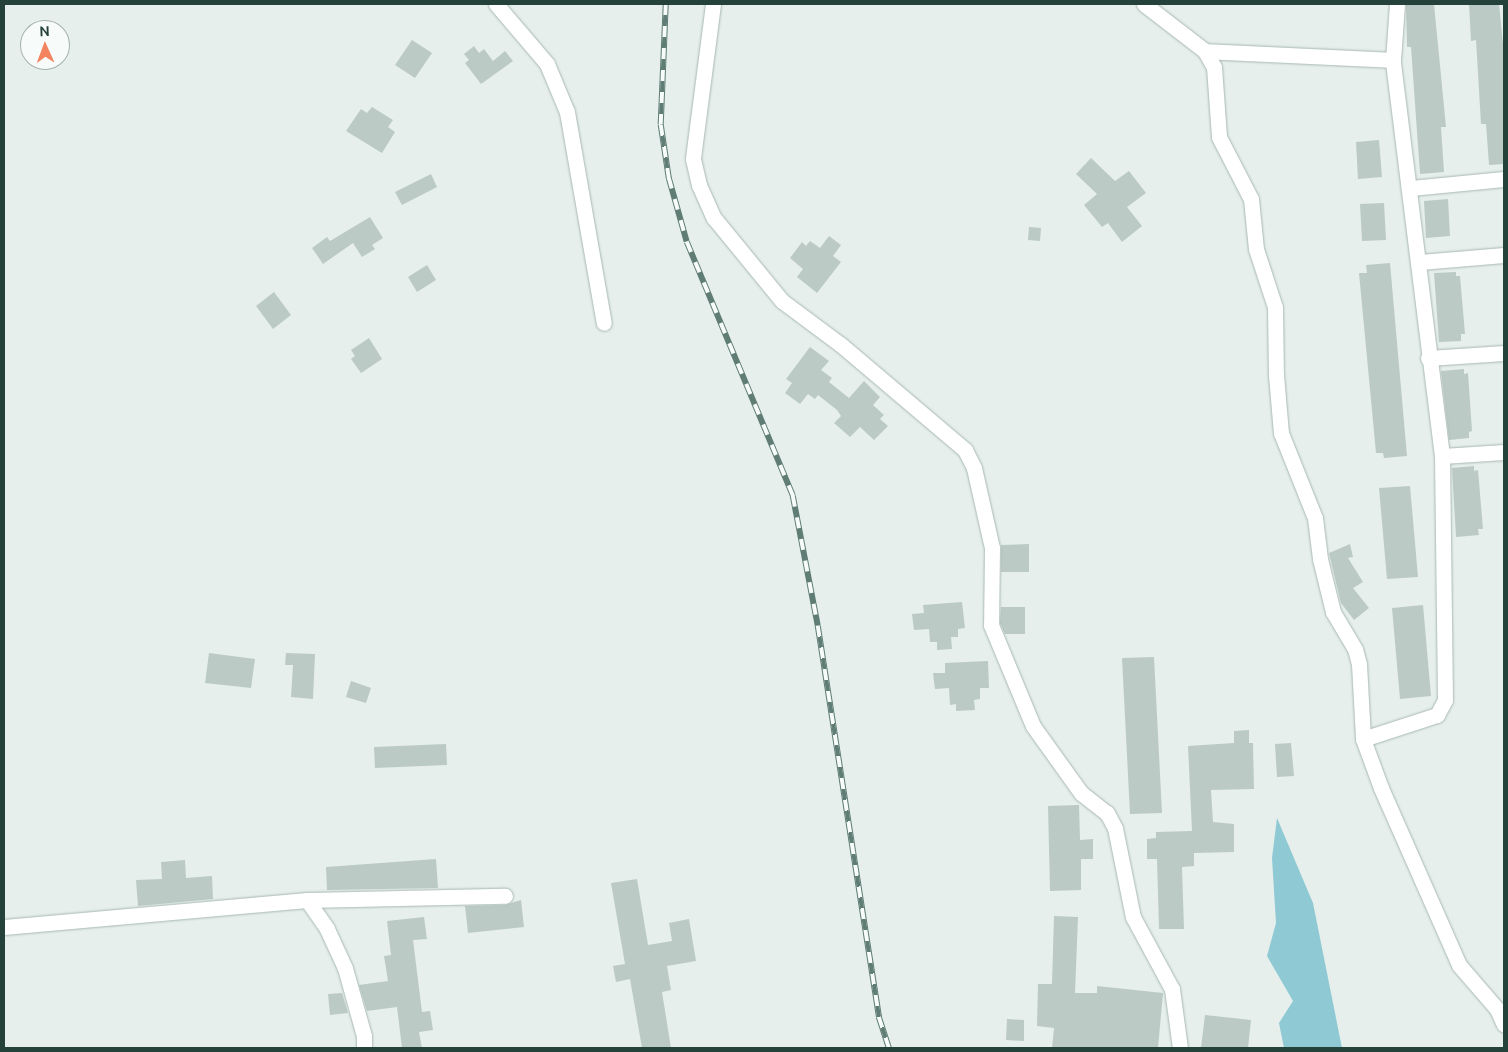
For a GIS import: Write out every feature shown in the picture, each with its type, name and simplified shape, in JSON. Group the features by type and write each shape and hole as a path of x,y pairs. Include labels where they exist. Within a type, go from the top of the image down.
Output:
{"street":[{"path":"496,4 547,64 567,112 604,323"},
{"path":"714,4 692,159 703,193 714,218 782,301 840,344 965,450 974,468 992,548 993,632 1033,726 1081,793 1107,813 1115,828 1133,917 1172,989 1180,1048"},
{"path":"1144,4 1205,51 1214,67 1219,137 1251,199 1256,249 1276,307 1276,375 1281,434 1315,518 1320,559 1333,612 1355,649 1359,664 1363,738 1381,788 1459,965 1497,1009 1504,1025"},
{"path":"1363,738 1437,715 1445,700 1442,456 1428,358 1420,262 1411,188 1393,60 1397,4"},
{"path":"1205,51 1393,60"},
{"path":"1411,188 1504,179"},
{"path":"1420,262 1504,255"},
{"path":"1428,358 1504,353"},
{"path":"1442,456 1504,452"},
{"path":"4,927 307,900 505,896"},
{"path":"307,900 327,929 345,968 364,1036 364,1048"}],"water":[{"path":"1277,818 1313,903 1342,1048 1284,1048 1279,1023 1293,1001 1267,956 1276,923 1272,858"}],"building":[{"path":"1406,4 1434,4 1446,127 1441,127 1444,172 1420,174 1411,47 1407,47"},
{"path":"1469,4 1499,4 1504,54 1504,164 1489,165 1486,124 1481,124 1476,40 1471,41"},
{"path":"412,40 432,53 415,78 395,65"},
{"path":"474,46 479,53 484,49 493,61 505,51 513,61 481,84 465,63 469,60 464,54"},
{"path":"372,107 393,120 388,127 395,132 382,153 346,131 361,109 367,113"},
{"path":"1379,140 1382,177 1358,179 1356,142"},
{"path":"1091,158 1115,181 1129,171 1146,193 1127,207 1142,226 1122,242 1108,223 1102,227 1084,205 1097,194 1076,174"},
{"path":"431,174 437,187 402,205 395,192"},
{"path":"1448,199 1450,236 1426,238 1424,201"},
{"path":"1384,203 1386,240 1362,241 1360,204"},
{"path":"370,217 383,238 372,245 375,249 362,257 353,243 323,264 312,248 327,237 330,241"},
{"path":"1029,227 1041,228 1040,241 1028,240"},
{"path":"829,236 841,245 833,256 841,262 817,293 797,277 803,269 790,258 802,242 806,246 810,241 820,248"},
{"path":"1390,263 1407,456 1384,458 1383,453 1376,453 1359,273 1367,273 1366,265"},
{"path":"427,265 436,280 417,292 408,277"},
{"path":"1456,272 1456,276 1460,276 1465,334 1461,334 1461,341 1439,342 1434,273"},
{"path":"274,292 291,315 273,329 256,306"},
{"path":"369,338 382,359 361,373 351,359 355,356 351,350"},
{"path":"810,347 829,361 821,370 832,378 829,382 849,398 864,381 880,397 873,405 884,415 880,419 888,426 874,440 860,427 850,437 834,423 841,416 837,410 818,395 815,399 808,394 800,404 785,393 792,383 786,379"},
{"path":"1464,369 1464,374 1468,373 1472,431 1469,432 1469,438 1449,440 1441,371"},
{"path":"1474,466 1474,471 1478,470 1483,529 1478,529 1479,535 1456,537 1452,468"},
{"path":"1410,486 1418,577 1387,579 1379,488"},
{"path":"1029,544 1029,572 1001,572 1001,545"},
{"path":"1350,544 1353,557 1348,558 1363,582 1353,588 1369,608 1354,620 1341,603 1329,553"},
{"path":"962,602 965,628 958,629 958,637 951,637 952,649 937,650 937,642 930,642 929,629 914,630 912,614 924,613 923,605"},
{"path":"1423,605 1431,696 1400,699 1392,608"},
{"path":"1001,607 1025,607 1025,634 1005,634 1000,623"},
{"path":"209,653 255,659 251,688 205,683"},
{"path":"286,653 315,654 313,699 291,697 293,665 285,665"},
{"path":"1154,657 1162,813 1130,814 1122,658"},
{"path":"988,661 989,688 980,688 980,699 974,700 975,710 956,711 956,704 950,705 949,688 935,689 933,673 945,673 945,663"},
{"path":"351,681 371,688 366,703 346,697"},
{"path":"1249,730 1249,743 1253,743 1254,789 1211,790 1213,822 1234,824 1234,852 1194,853 1194,866 1182,867 1184,929 1159,929 1157,859 1147,859 1147,839 1156,838 1156,832 1192,831 1188,746 1234,743 1234,731"},
{"path":"1291,743 1294,776 1277,777 1275,744"},
{"path":"446,744 447,765 375,768 374,747"},
{"path":"1079,805 1080,840 1093,839 1093,859 1081,859 1081,890 1050,891 1048,806"},
{"path":"436,859 438,888 327,890 326,867"},
{"path":"185,860 186,878 212,876 213,899 138,906 136,880 162,879 161,862"},
{"path":"637,879 648,945 672,941 669,923 689,919 696,961 667,966 671,990 662,992 671,1048 642,1048 630,979 616,982 613,966 625,964 611,883"},
{"path":"521,900 524,927 468,933 465,906 505,905"},
{"path":"1054,916 1078,917 1075,993 1097,993 1097,986 1163,993 1158,1048 1052,1048 1054,1028 1037,1026 1038,984 1052,984"},
{"path":"424,917 427,939 413,940 422,1012 430,1011 433,1030 419,1032 422,1048 402,1048 397,1007 367,1011 359,985 388,981 384,956 391,955 387,921"},
{"path":"342,993 348,1013 330,1015 328,994"},
{"path":"1205,1015 1251,1020 1248,1048 1201,1048"},
{"path":"1007,1019 1024,1020 1024,1041 1006,1040"}],"railway":[{"path":"666,4 661,125 669,178 687,242 793,496 818,626 879,1017 889,1048"}]}
